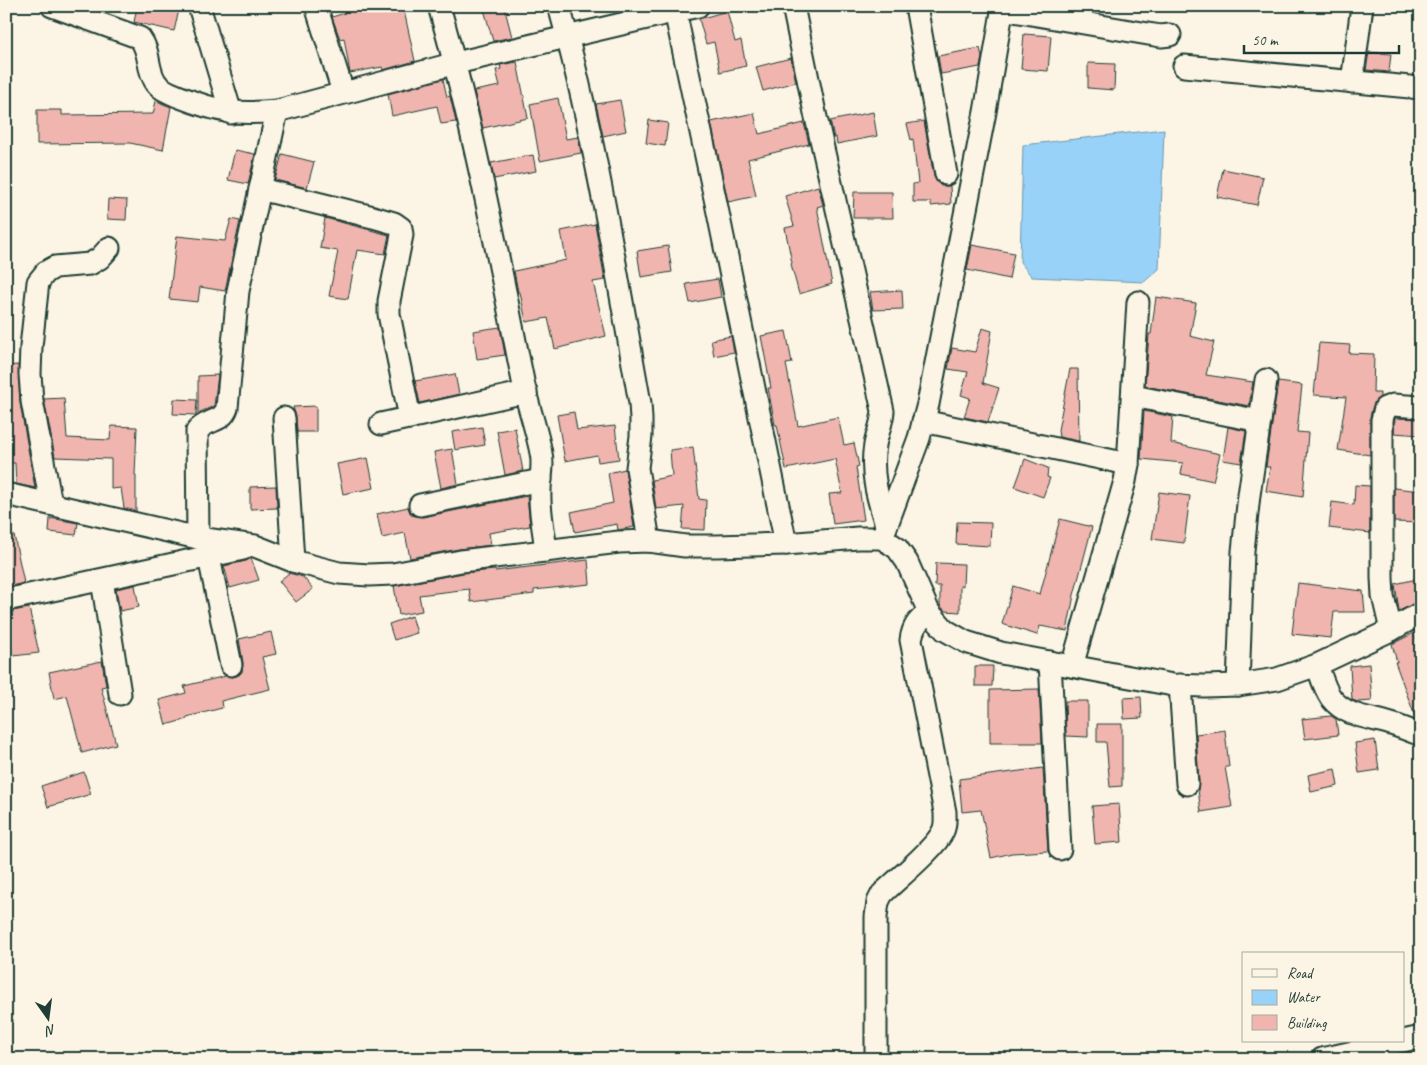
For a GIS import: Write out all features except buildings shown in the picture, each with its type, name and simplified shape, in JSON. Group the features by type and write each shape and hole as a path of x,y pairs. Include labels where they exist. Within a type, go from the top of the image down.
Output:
{"street":[{"path":"199,6 230,112"},
{"path":"316,6 343,92"},
{"path":"440,6 456,63 526,392 541,452 543,466 540,505 546,551"},
{"path":"559,6 568,37 610,238 640,403 641,427 637,468 649,542"},
{"path":"62,8 140,38 148,54 155,82 163,90 204,106 230,112 252,113 277,111 456,63 568,37 674,9 698,6"},
{"path":"792,6 883,412 875,444 873,462 874,482 884,532 907,562 929,612 945,630 966,642 1001,653 1180,685 1238,685 1277,679 1317,665 1421,614"},
{"path":"916,6 946,174"},
{"path":"1352,82 1362,6"},
{"path":"884,532 923,421 942,337 985,112 1002,8 1148,34 1170,35"},
{"path":"674,9 786,544"},
{"path":"1184,66 1421,88"},
{"path":"198,538 197,431 205,423 221,418 227,408 238,292 277,111"},
{"path":"260,189 373,217 394,223 401,228 402,236 389,301 389,314 410,418"},
{"path":"51,504 32,401 30,374 38,282 46,272 56,267 90,264 100,258 109,248"},
{"path":"1072,666 1121,500 1128,464 1138,302"},
{"path":"1238,685 1243,550 1266,380"},
{"path":"381,424 526,392"},
{"path":"1132,396 1260,421"},
{"path":"1391,630 1383,596 1382,578 1382,420 1386,408 1394,404 1421,407"},
{"path":"284,418 293,561"},
{"path":"923,421 1128,464"},
{"path":"420,505 541,480"},
{"path":"6,494 198,538 256,546 293,561 339,574 394,574 461,561 619,542 649,542 685,546 786,544 858,538 884,532"},
{"path":"6,600 256,546"},
{"path":"208,557 231,666"},
{"path":"102,580 120,694"},
{"path":"876,1059 876,917 878,902 882,894 934,845 946,823 911,640 912,629 929,612"},
{"path":"1050,662 1060,848"},
{"path":"1317,665 1325,688 1331,698 1342,709 1354,715 1393,724 1421,736"},
{"path":"1180,685 1187,784"},
{"path":"1404,1041 1421,1037"},
{"path":"1322,1059 1398,1042"}],"water":[{"path":"1164,129 1159,269 1144,282 1032,277 1020,262 1023,145"}]}
